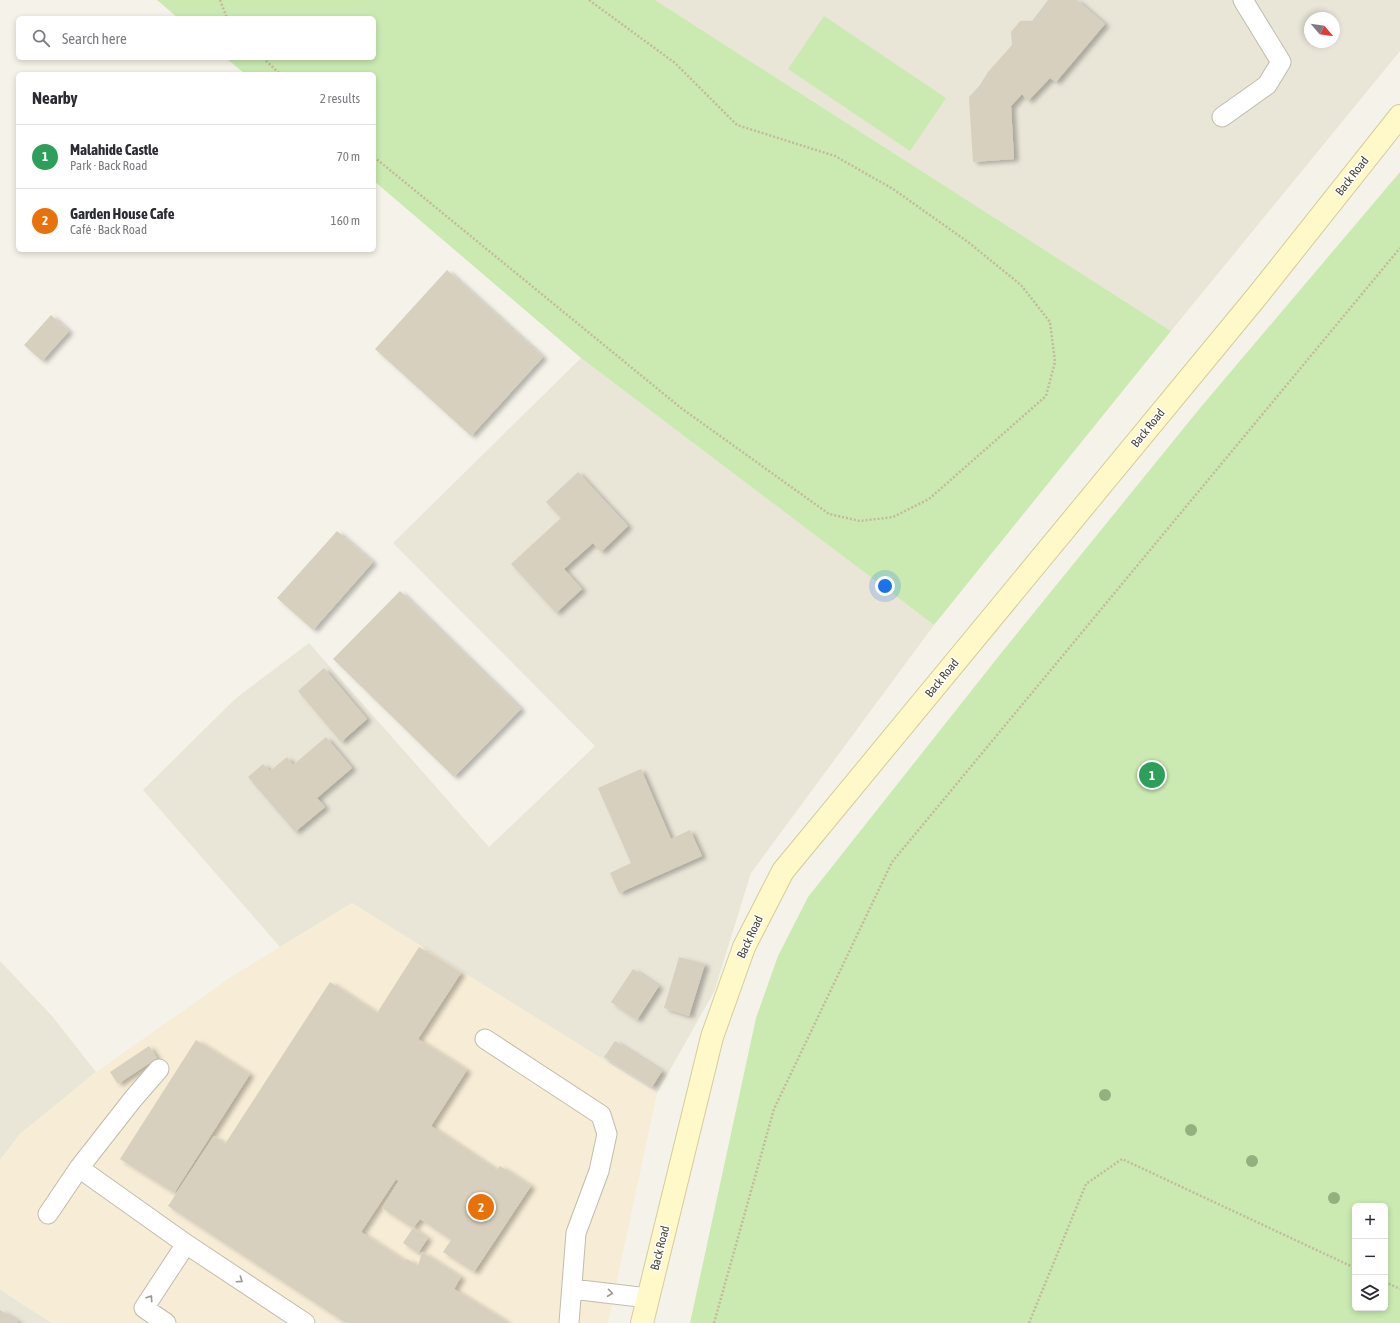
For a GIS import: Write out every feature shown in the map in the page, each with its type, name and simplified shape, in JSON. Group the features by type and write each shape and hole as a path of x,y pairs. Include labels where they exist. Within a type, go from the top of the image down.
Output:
{"street":[{"name":"Back Road","path":"642,1323 712,1037 744,947 783,871 1258,295 1400,116"}],"lane":[{"path":"1222,117 1267,85 1281,62 1243,0"},
{"path":"485,1039 601,1115 607,1134 599,1171 576,1233 568,1323"},
{"path":"48,1214 79,1168 133,1099 159,1069"},
{"path":"79,1168 186,1244 305,1323"},
{"path":"166,1323 144,1308 186,1244"},
{"path":"572,1288 648,1298"}],"path":[{"path":"220,0 226,16"},
{"path":"376,158 681,408 829,514 860,521 893,517 929,499 1046,396 1055,362 1050,322 1021,285 968,242 893,189 835,156 737,125 675,63 588,0"},
{"path":"265,60 278,72"},
{"path":"714,1323 774,1109 892,862 1400,248"},
{"path":"1029,1323 1086,1184 1122,1159 1352,1267"},
{"path":"1388,1283 1400,1289"}],"shaded area":[{"path":"655,0 1400,0 1400,51 1171,331"},
{"path":"581,358 934,625 751,873 714,992 657,1093 352,903 280,947 143,790 235,699 309,643 489,847 595,746 393,543"},
{"path":"352,903 657,1093 608,1323 52,1323 0,1289 0,1160 20,1134 96,1072 234,975"},
{"path":"0,961 52,1016 96,1072 20,1134 0,1160"},
{"path":"0,1289 16,1300 52,1323 0,1323"}],"green space":[{"path":"157,0 655,0 1171,331 934,625 581,358 376,183 376,72 243,72 228,60 376,60 376,16 176,16"},
{"path":"824,16 946,98 910,151 788,69"},
{"path":"1400,172 1400,1323 690,1323 756,1018 778,956 808,897 1002,652 1200,408"}],"building":[{"path":"1048,0 1077,0 1105,24 1056,82 1050,78 1028,101 1022,94 1011,106 1014,159 973,162 969,97 980,85 988,72 1012,45 1011,32 1020,21 1032,21"},
{"path":"447,270 543,357 471,436 375,349"},
{"path":"51,315 69,331 42,361 24,345"},
{"path":"578,472 628,526 601,552 593,543 564,569 582,589 556,613 511,564 561,518 546,502"},
{"path":"337,531 373,562 313,630 277,598"},
{"path":"400,591 521,709 454,777 333,659"},
{"path":"324,668 367,719 341,742 298,691"},
{"path":"326,737 352,768 317,798 325,807 295,832 248,777 263,764 270,771 287,757 293,765"},
{"path":"641,769 671,839 690,830 702,856 619,893 610,873 631,863 598,788"},
{"path":"419,947 461,973 418,1039 467,1070 431,1126 497,1170 500,1166 531,1186 474,1272 443,1252 451,1240 420,1219 413,1228 382,1208 399,1181 396,1179 361,1232 405,1261 407,1259 418,1266 422,1252 461,1277 454,1289 509,1323 346,1323 168,1206 214,1136 225,1144 330,982 377,1013"},
{"path":"679,957 705,964 689,1016 664,1008"},
{"path":"633,969 659,986 637,1020 611,1002"},
{"path":"196,1040 250,1074 174,1193 120,1159"},
{"path":"615,1041 662,1071 652,1087 604,1057"},
{"path":"149,1046 157,1058 118,1084 110,1072"},
{"path":"413,1228 428,1238 418,1253 403,1243"},
{"path":"0,1310 18,1321 17,1323 0,1323"}],"place":[{"name":"Malahide Castle","path":"1152,775"},
{"name":"Garden House Cafe","path":"481,1207"}]}
